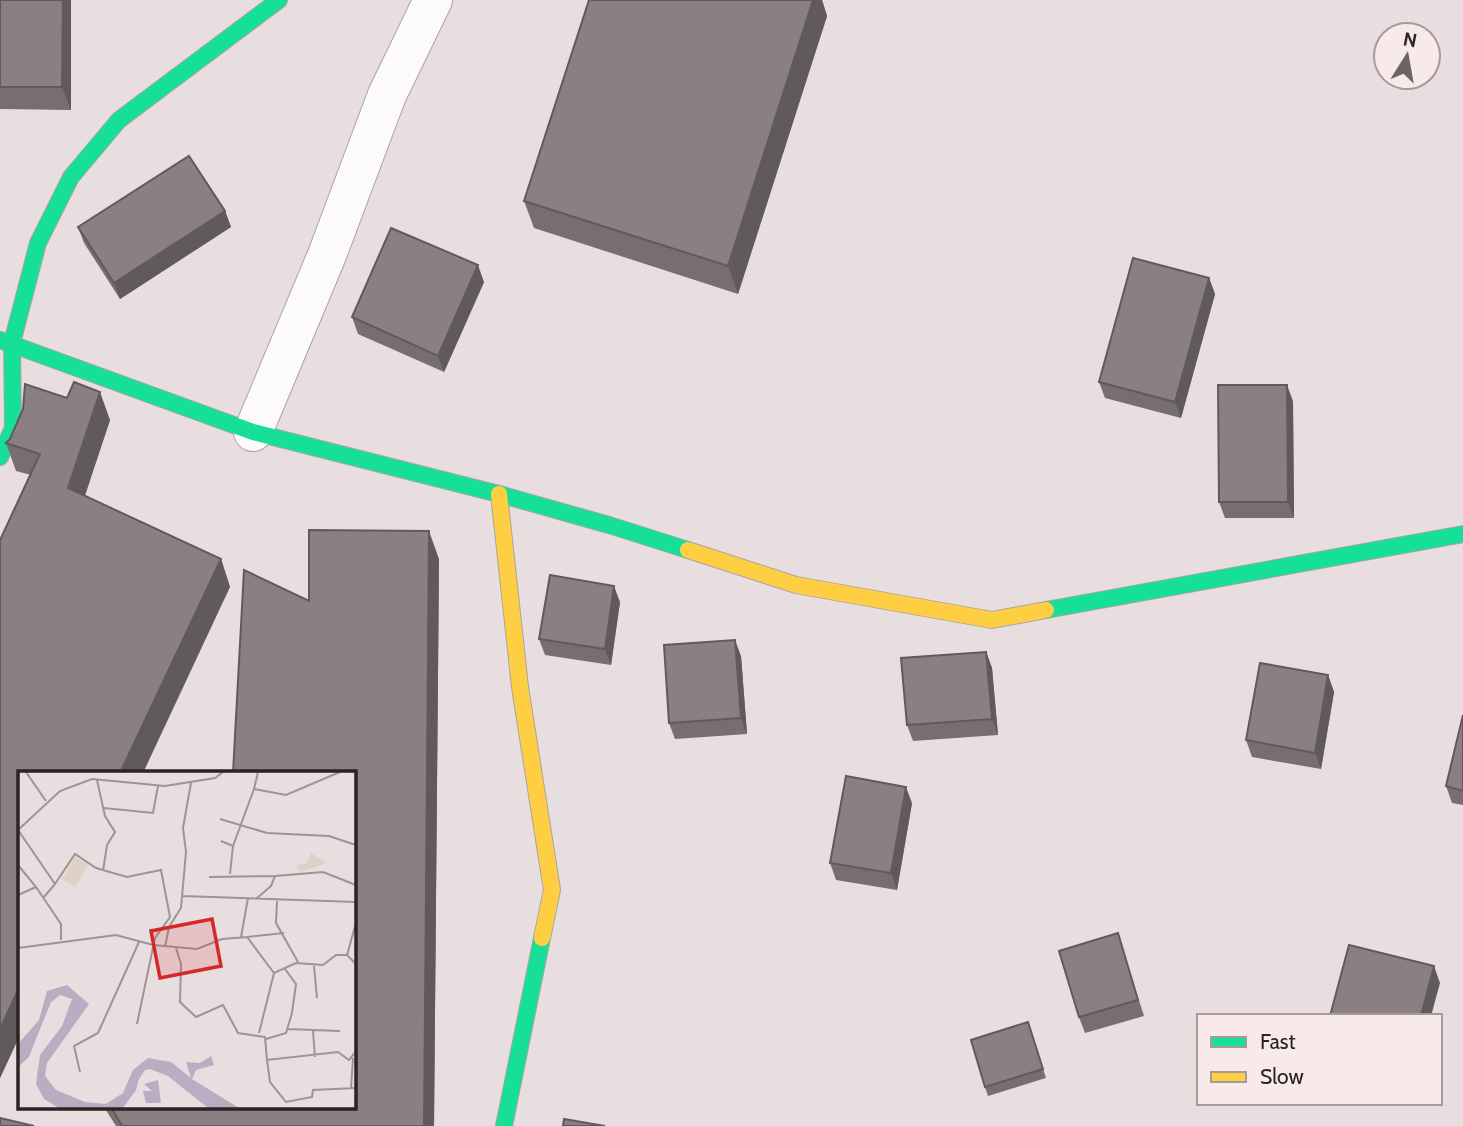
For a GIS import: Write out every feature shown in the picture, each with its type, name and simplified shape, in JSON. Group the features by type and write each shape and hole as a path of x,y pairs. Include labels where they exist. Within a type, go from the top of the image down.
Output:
{"main road":[{"path":"0,457 13,428 6,341 38,243 71,177 119,120 279,0"},
{"path":"6,341 253,432 499,494 609,525 796,585 992,620 1463,534"},
{"path":"499,494 520,687 552,890 504,1126"}],"street":[{"path":"253,432 327,255 387,94 433,0"}],"building":[{"path":"0,0 63,0 62,87 0,87"},
{"path":"589,0 813,0 728,266 524,201"},
{"path":"189,156 225,211 114,283 78,227"},
{"path":"391,228 478,265 438,356 352,317"},
{"path":"1133,258 1209,278 1175,402 1099,382"},
{"path":"74,382 100,392 68,488 221,559 121,771 18,771 18,990 0,1029 0,540 40,454 6,443 23,409 25,384 67,398"},
{"path":"1218,385 1287,385 1288,502 1219,502"},
{"path":"309,530 429,531 424,1126 122,1126 112,1108 355,1108 355,771 233,771 244,570 309,601"},
{"path":"550,575 614,586 605,649 539,639"},
{"path":"735,640 741,718 669,723 664,645"},
{"path":"986,652 992,719 907,725 901,658"},
{"path":"1260,663 1328,675 1315,753 1246,740"},
{"path":"1463,715 1463,791 1446,786"},
{"path":"846,776 906,787 891,873 830,863"},
{"path":"1118,933 1138,1000 1079,1017 1059,951"},
{"path":"1349,945 1434,966 1422,1014 1331,1014"},
{"path":"1028,1022 1043,1069 985,1087 971,1040"},
{"path":"0,1118 34,1126 0,1126"},
{"path":"564,1119 605,1126 563,1126"}],"traffic: fast":[{"path":"0,457 13,428 12,343 38,243 71,177 119,120 279,0"},
{"path":"0,340 253,432 499,494 688,550"},
{"path":"1046,610 1463,534"},
{"path":"504,1126 542,938"}],"traffic: slow":[{"path":"499,494 520,687 552,890 542,938"},
{"path":"688,550 796,585 992,620 1046,610"}]}
